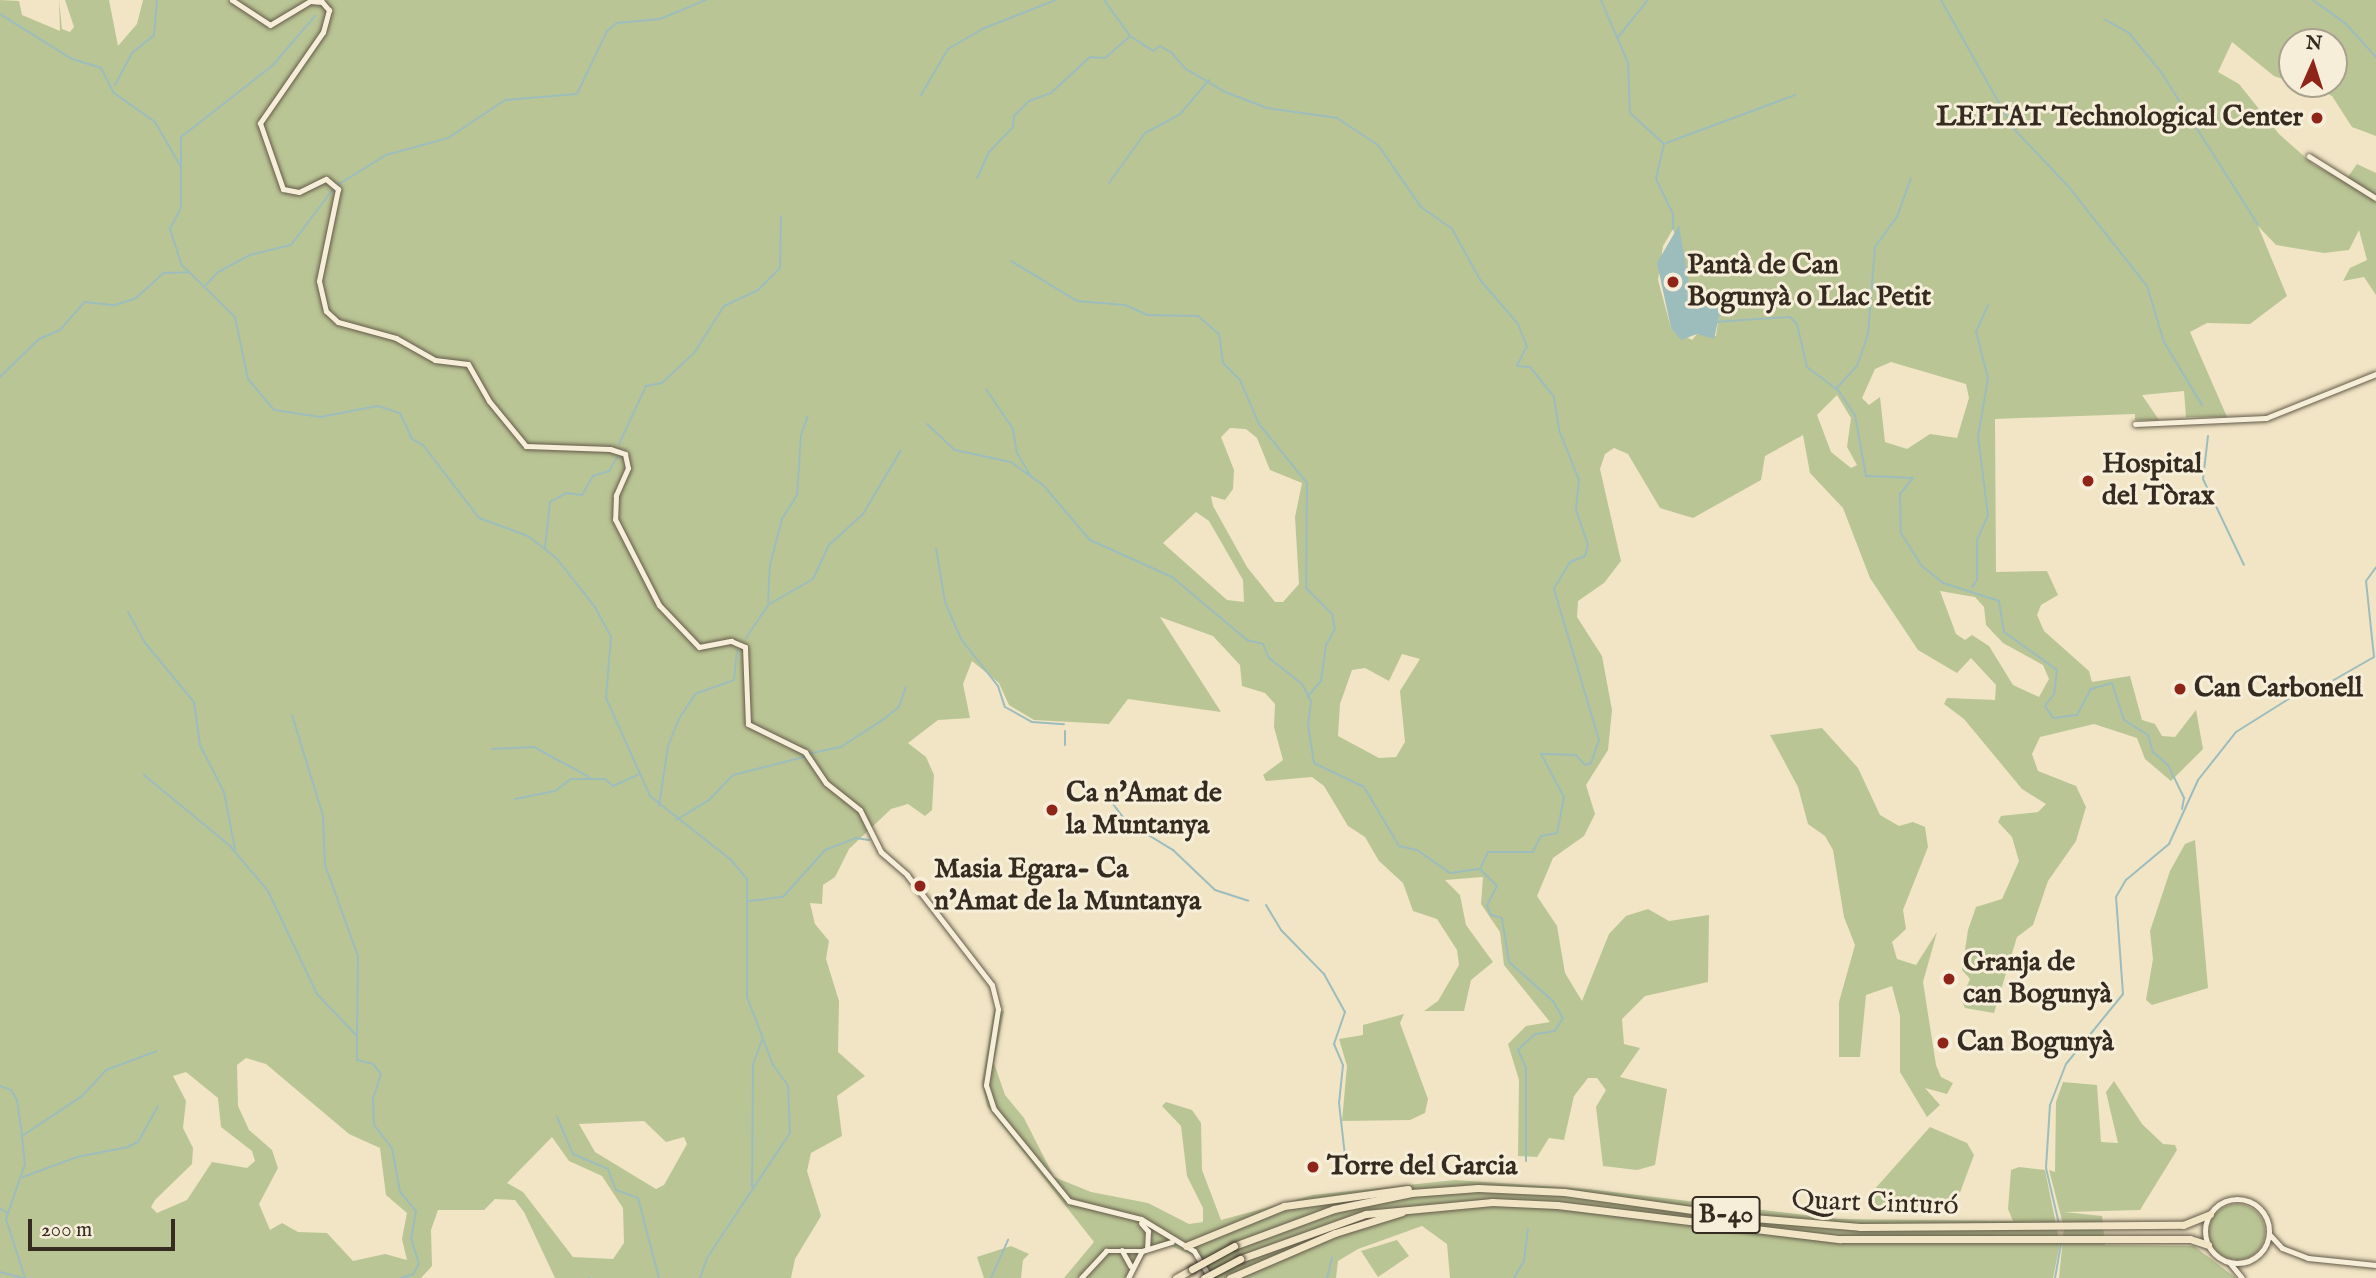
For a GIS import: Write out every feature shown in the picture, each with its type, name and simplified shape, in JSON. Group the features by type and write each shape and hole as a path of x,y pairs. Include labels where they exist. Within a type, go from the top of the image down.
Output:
{"highway":[{"name":"Quart Cinturó","path":"1176,1278 1234,1246 1313,1215 1411,1191 1441,1188 1555,1191 1808,1224 2012,1228 2183,1225 2210,1214"},
{"path":"1186,1246 1284,1206 1411,1191"},
{"name":"Quart Cinturó","path":"1204,1278 1240,1259 1325,1225 1413,1208 1472,1202 1557,1205 1821,1238 2014,1241 2190,1239 2208,1245"},
{"path":"1230,1278 1357,1224 1413,1208"}],"street":[{"path":"232,0 270,25 310,1 322,2 329,10 323,32 260,123 283,188 299,192 326,179 338,189 319,281 326,311 338,322 396,338 435,360 468,364 489,401 526,446 610,449 625,454 628,468 616,495 615,519 659,605 699,647 731,641 745,647 748,724 805,752 826,783 860,810 881,852 907,875 992,985 998,1009 986,1085 992,1106 1069,1201 1132,1217 1186,1246 1203,1261 1209,1278"},
{"path":"2309,156 2376,198"},
{"path":"2135,424 2266,418 2376,374"},
{"path":"2242,1278 2229,1262 2208,1245 2205,1229 2210,1214 2226,1201 2247,1201 2264,1213 2269,1234 2283,1248 2308,1258 2376,1265"},
{"path":"1128,1278 1131,1266 1145,1250 1149,1231 1132,1217"},
{"path":"2229,1262 2256,1257 2269,1234"},
{"path":"1081,1278 1105,1252 1145,1250 1175,1242"},
{"path":"1122,1250 1131,1266"}],"green space":[{"path":"0,0 19,1 22,15 60,31 59,0 62,29 70,32 74,27 65,0 109,0 118,46 137,24 143,0 2376,0 2376,136 2352,127 2333,98 2348,98 2348,28 2278,28 2278,77 2232,42 2218,72 2239,84 2279,134 2314,165 2345,181 2357,164 2376,173 2376,295 2364,277 2343,281 2350,268 2367,260 2359,230 2349,250 2324,253 2276,245 2258,226 2287,296 2250,324 2207,323 2190,332 2227,417 2186,417 2184,391 2142,395 2159,420 2135,420 2135,414 1995,419 1996,572 2047,571 2058,595 2041,605 2037,615 2044,631 2089,671 2092,682 2130,676 2142,720 2155,724 2162,736 2175,737 2196,710 2203,749 2171,781 2145,759 2137,738 2094,724 2040,737 2032,754 2038,771 2076,786 2086,807 2076,841 2048,881 2033,925 2017,937 1994,1013 1965,1008 1961,1000 1970,979 1962,970 1968,930 1976,907 2002,899 2019,861 2012,837 1998,822 2001,816 2038,812 2046,804 2022,789 1964,719 1944,704 1947,698 1995,700 1996,685 1971,658 1957,673 1918,650 1870,578 1843,508 1810,473 1803,435 1765,456 1761,480 1693,518 1660,508 1628,454 1614,448 1605,454 1600,469 1621,561 1604,583 1578,601 1577,617 1602,656 1612,710 1608,750 1586,785 1595,814 1584,836 1553,858 1537,896 1557,926 1565,973 1582,1001 1609,934 1626,916 1648,909 1669,921 1709,915 1708,982 1645,996 1622,1019 1624,1044 1640,1048 1620,1077 1667,1089 1655,1165 1637,1170 1603,1166 1596,1107 1606,1090 1597,1078 1588,1078 1574,1096 1564,1140 1549,1138 1537,1157 1518,1156 1519,1080 1508,1044 1526,1026 1550,1022 1504,965 1500,932 1481,904 1483,877 1445,880 1460,895 1466,925 1493,962 1471,980 1464,1011 1424,1011 1438,1001 1459,965 1457,950 1437,919 1413,911 1403,883 1379,861 1365,837 1348,826 1324,786 1312,777 1266,781 1263,775 1283,760 1274,727 1275,704 1265,693 1242,686 1240,665 1213,636 1160,617 1221,712 1128,699 1109,724 1034,720 1009,705 999,683 972,661 963,684 970,718 938,720 908,743 926,757 934,775 932,810 925,816 908,804 891,809 849,849 835,877 823,885 822,904 810,903 815,924 829,941 826,959 839,1001 838,1052 865,1076 837,1096 842,1136 811,1153 807,1171 821,1216 795,1259 791,1278 555,1278 524,1212 515,1200 495,1199 484,1210 438,1210 431,1230 432,1266 421,1278 0,1278","holes":["1673,229 1689,284 1700,300 1720,309 1716,336 1697,334 1692,340 1671,328 1658,280 1663,246","1891,362 1966,384 1969,398 1957,438 1930,434 1907,449 1885,442 1880,397 1869,405 1862,398 1875,369","1837,395 1851,418 1847,447 1857,465 1851,468 1831,452 1817,415","1230,428 1246,429 1257,438 1270,470 1302,483 1295,517 1299,584 1283,602 1275,602 1247,567 1213,506 1211,496 1225,500 1233,489 1234,470 1221,437","1196,512 1209,521 1243,580 1244,602 1227,600 1163,543","1940,591 1975,597 1984,607 1986,625 2003,643 2043,665 2049,679 2039,697 2013,685 1989,646 1972,635 1965,640 1956,634","1402,654 1420,659 1400,691 1405,742 1396,757 1379,758 1338,736 1340,704 1352,670 1365,668 1389,681","246,1058 266,1064 349,1134 380,1148 386,1195 407,1213 402,1239 407,1260 385,1254 353,1261 327,1233 298,1232 282,1223 270,1230 259,1204 278,1168 272,1150 249,1130 238,1106 237,1065","186,1072 218,1098 221,1127 252,1151 255,1161 247,1168 212,1162 187,1200 157,1213 151,1207 155,1200 192,1164 193,1148 183,1128 186,1101 173,1076","644,1121 666,1142 684,1137 687,1144 664,1185 656,1189 595,1152 579,1124","552,1137 569,1161 602,1176 623,1208 624,1243 613,1259 573,1257 523,1192 507,1183"]},
{"path":"1822,728 1858,768 1880,815 1899,826 1913,822 1925,827 1928,847 1903,910 1906,929 1892,942 1897,959 1916,965 1937,932 1923,982 1936,1065 1941,1077 1953,1083 1947,1094 1925,1088 1940,1105 1927,1117 1900,1072 1900,1016 1892,986 1866,995 1860,1057 1839,1057 1839,1002 1855,945 1844,917 1833,850 1825,836 1808,824 1798,787 1770,735"},
{"path":"2195,840 2208,988 2152,1005 2146,1000 2153,959 2150,931 2170,871 2185,844"},
{"path":"994,1010 1004,1011 994,1063 1005,1095 1024,1118 1054,1177 1091,1192 1148,1203 1189,1224 1203,1222 1203,1208 1187,1176 1181,1126 1162,1106 1166,1102 1192,1110 1201,1123 1202,1170 1221,1220 1313,1195 1455,1180 1588,1189 1839,1219 2013,1221 2008,1209 2011,1170 2019,1167 2045,1170 2060,1244 2053,1278 1450,1278 1447,1244 1422,1226 1358,1249 1338,1261 1336,1278 1206,1278 1195,1256 1168,1245 1145,1254 1131,1278 1064,1278 1094,1242 987,1106 982,1083"},
{"path":"1404,1014 1400,1023 1428,1099 1425,1113 1410,1120 1342,1121 1347,1066 1339,1039 1363,1035 1363,1025"},
{"path":"2114,1081 2142,1124 2163,1144 2175,1145 2177,1150 2140,1210 2064,1212 2102,1216 2105,1245 2194,1246 2236,1278 2059,1278 2064,1228 2049,1170 2055,1172 2056,1102 2063,1082 2097,1085 2101,1142 2118,1143 2106,1092"},
{"path":"1930,1127 1967,1143 1974,1155 1955,1206 1940,1203 1870,1213 1873,1191"},
{"path":"2237,1204 2248,1206 2257,1212 2263,1221 2263,1243 2257,1252 2248,1258 2237,1260 2226,1258 2217,1252 2211,1243 2209,1232 2211,1221 2217,1212 2226,1206"},
{"path":"1397,1240 1409,1256 1378,1277 1361,1251"},
{"path":"1011,1246 1029,1254 1023,1260 1021,1278 984,1278 977,1257"}],"water":[{"name":"Pantà de Can Bogunyà o Llac Petit","path":"1679,225 1689,284 1700,300 1721,308 1714,339 1697,334 1681,340 1671,328 1657,263"}],"waterway":[{"path":"115,85 132,53 154,35 157,0"},
{"path":"339,184 386,155 448,138 505,100 577,94 607,31 617,23 660,19 706,0"},
{"path":"921,95 948,49 982,29 1056,0"},
{"path":"1104,0 1130,36 1153,51 1160,46 1171,52 1186,69 1225,92 1267,108 1337,118 1378,145 1421,207 1452,229 1481,281 1518,324 1527,346 1517,366 1530,367 1554,397 1559,430 1579,480 1576,510 1588,544 1585,556 1570,562 1554,589 1599,740 1591,763 1585,765 1576,755 1541,754 1564,797 1557,833 1541,836 1533,852 1488,852 1480,869 1497,886 1487,906 1491,915 1502,918 1509,962 1553,1001 1563,1018 1555,1031 1535,1034 1518,1050 1526,1068 1526,1161"},
{"path":"1601,0 1628,63 1630,113 1664,144 1656,179 1673,214 1673,229"},
{"path":"1618,37 1648,0"},
{"path":"1941,0 2013,128 2068,186 2147,286 2164,342 2202,405"},
{"path":"2313,0 2346,24 2376,57"},
{"path":"0,14 72,59 101,68 114,93 155,122 181,167 181,208 170,229 182,265 235,317 248,379 274,410 320,417 378,406 400,413 412,439 423,445 479,518 528,536 557,559 595,607 611,637 606,698 650,796 731,860 747,879 747,997 773,1065 788,1086 790,1133 707,1258 700,1278"},
{"path":"181,166 181,137 273,65 315,16"},
{"path":"2104,19 2129,33 2161,72 2258,225"},
{"path":"977,178 989,152 1013,127 1014,116 1029,101 1051,93 1090,57 1105,58 1130,36"},
{"path":"1109,183 1145,133 1180,114 1209,80"},
{"path":"1666,143 1795,95"},
{"path":"1836,389 1857,366 1868,334 1875,247 1897,217 1911,178"},
{"path":"206,285 218,272 250,255 291,245 333,189"},
{"path":"619,444 646,386 662,383 694,353 724,306 758,290 780,268 781,216"},
{"path":"1011,261 1077,301 1125,305 1147,315 1198,316 1219,334 1223,363 1240,380 1259,424 1307,483 1306,588 1332,614 1335,629 1326,645 1321,681 1307,697"},
{"path":"0,377 39,339 60,330 84,302 115,305 136,298 164,273 187,272"},
{"path":"1972,587 1977,580 1977,540 1988,515 1978,437 1988,378 1976,332 1988,305"},
{"path":"1714,322 1790,317 1797,324 1807,367 1838,390 1855,415 1866,476 1913,478 1900,494 1901,533 1922,566 1943,583 1999,601 2004,632 2057,670 2054,694 2045,706 2053,718 2077,715 2091,689 2112,683 2124,720 2148,735 2153,752 2168,765 2184,798 2182,809"},
{"path":"986,389 1013,429 1017,453 1031,476"},
{"path":"768,602 770,565 782,519 797,495 801,435 808,416"},
{"path":"927,424 955,450 1011,462 1043,485 1090,540 1172,577 1247,640 1263,644 1269,658 1302,684 1311,701 1308,725 1314,763 1364,787 1399,846 1417,850 1450,873 1479,869"},
{"path":"2208,436 2203,479 2244,565"},
{"path":"746,638 768,605 813,579 829,545 863,514 901,450"},
{"path":"545,548 550,502 566,493 582,495 593,476 609,471 618,456"},
{"path":"936,548 945,602 961,639 998,686 1005,707 1032,722 1064,724"},
{"path":"2059,1224 2046,1168 2050,1105 2066,1064 2123,994 2116,897 2126,880 2169,844 2198,780 2236,732 2303,690 2325,685 2374,657 2366,581 2376,567"},
{"path":"128,612 146,644 194,702 200,745 224,792 235,849"},
{"path":"659,806 668,746 679,719 695,694 734,680 737,650"},
{"path":"812,753 841,747 884,719 899,707 906,687"},
{"path":"292,715 323,816 325,865 358,956 357,1035"},
{"path":"1065,731 1065,745"},
{"path":"492,749 534,747 589,777"},
{"path":"676,820 708,801 733,775 804,757"},
{"path":"144,775 230,846 268,891 317,994 357,1036 357,1060 373,1064 381,1074 373,1099 374,1125 392,1148 400,1192 416,1211 411,1238 419,1264 413,1274 401,1278"},
{"path":"515,799 555,791 571,779 605,779 613,786 638,775"},
{"path":"1104,792 1127,822 1173,850 1215,890 1248,901"},
{"path":"749,901 783,897 825,850 856,838 869,840"},
{"path":"1266,905 1281,930 1324,974 1345,1012 1334,1044 1343,1065 1339,1103 1346,1164"},
{"path":"752,1187 753,1064 762,1040"},
{"path":"22,1136 82,1096 106,1070 157,1051"},
{"path":"0,1086 11,1090 17,1100 21,1127 25,1164 6,1219 25,1278"},
{"path":"23,1177 77,1157 128,1147 138,1142 158,1106"},
{"path":"557,1117 573,1154 608,1169 616,1190 638,1198 659,1278"},
{"path":"0,1209 8,1213"},
{"path":"1514,1278 1524,1261 1528,1229"},
{"path":"991,1278 1008,1240"},
{"path":"2055,1278 2061,1243"},
{"path":"1327,1278 1332,1258"},
{"path":"0,1272 23,1278"}],"place":[{"name":"LEITAT Technological Center","path":"2317,118"},
{"name":"Pantà de Can Bogunyà o Llac Petit","path":"1673,282"},
{"name":"Hospital del Tòrax","path":"2088,481"},
{"name":"Can Carbonell","path":"2180,689"},
{"name":"Ca n'Amat de la Muntanya","path":"1052,810"},
{"name":"Masia Egara- Ca n'Amat de la Muntanya","path":"920,886"},
{"name":"Granja de can Bogunyà","path":"1949,979"},
{"name":"Can Bogunyà","path":"1943,1043"},
{"name":"Torre del Garcia","path":"1313,1167"}]}
